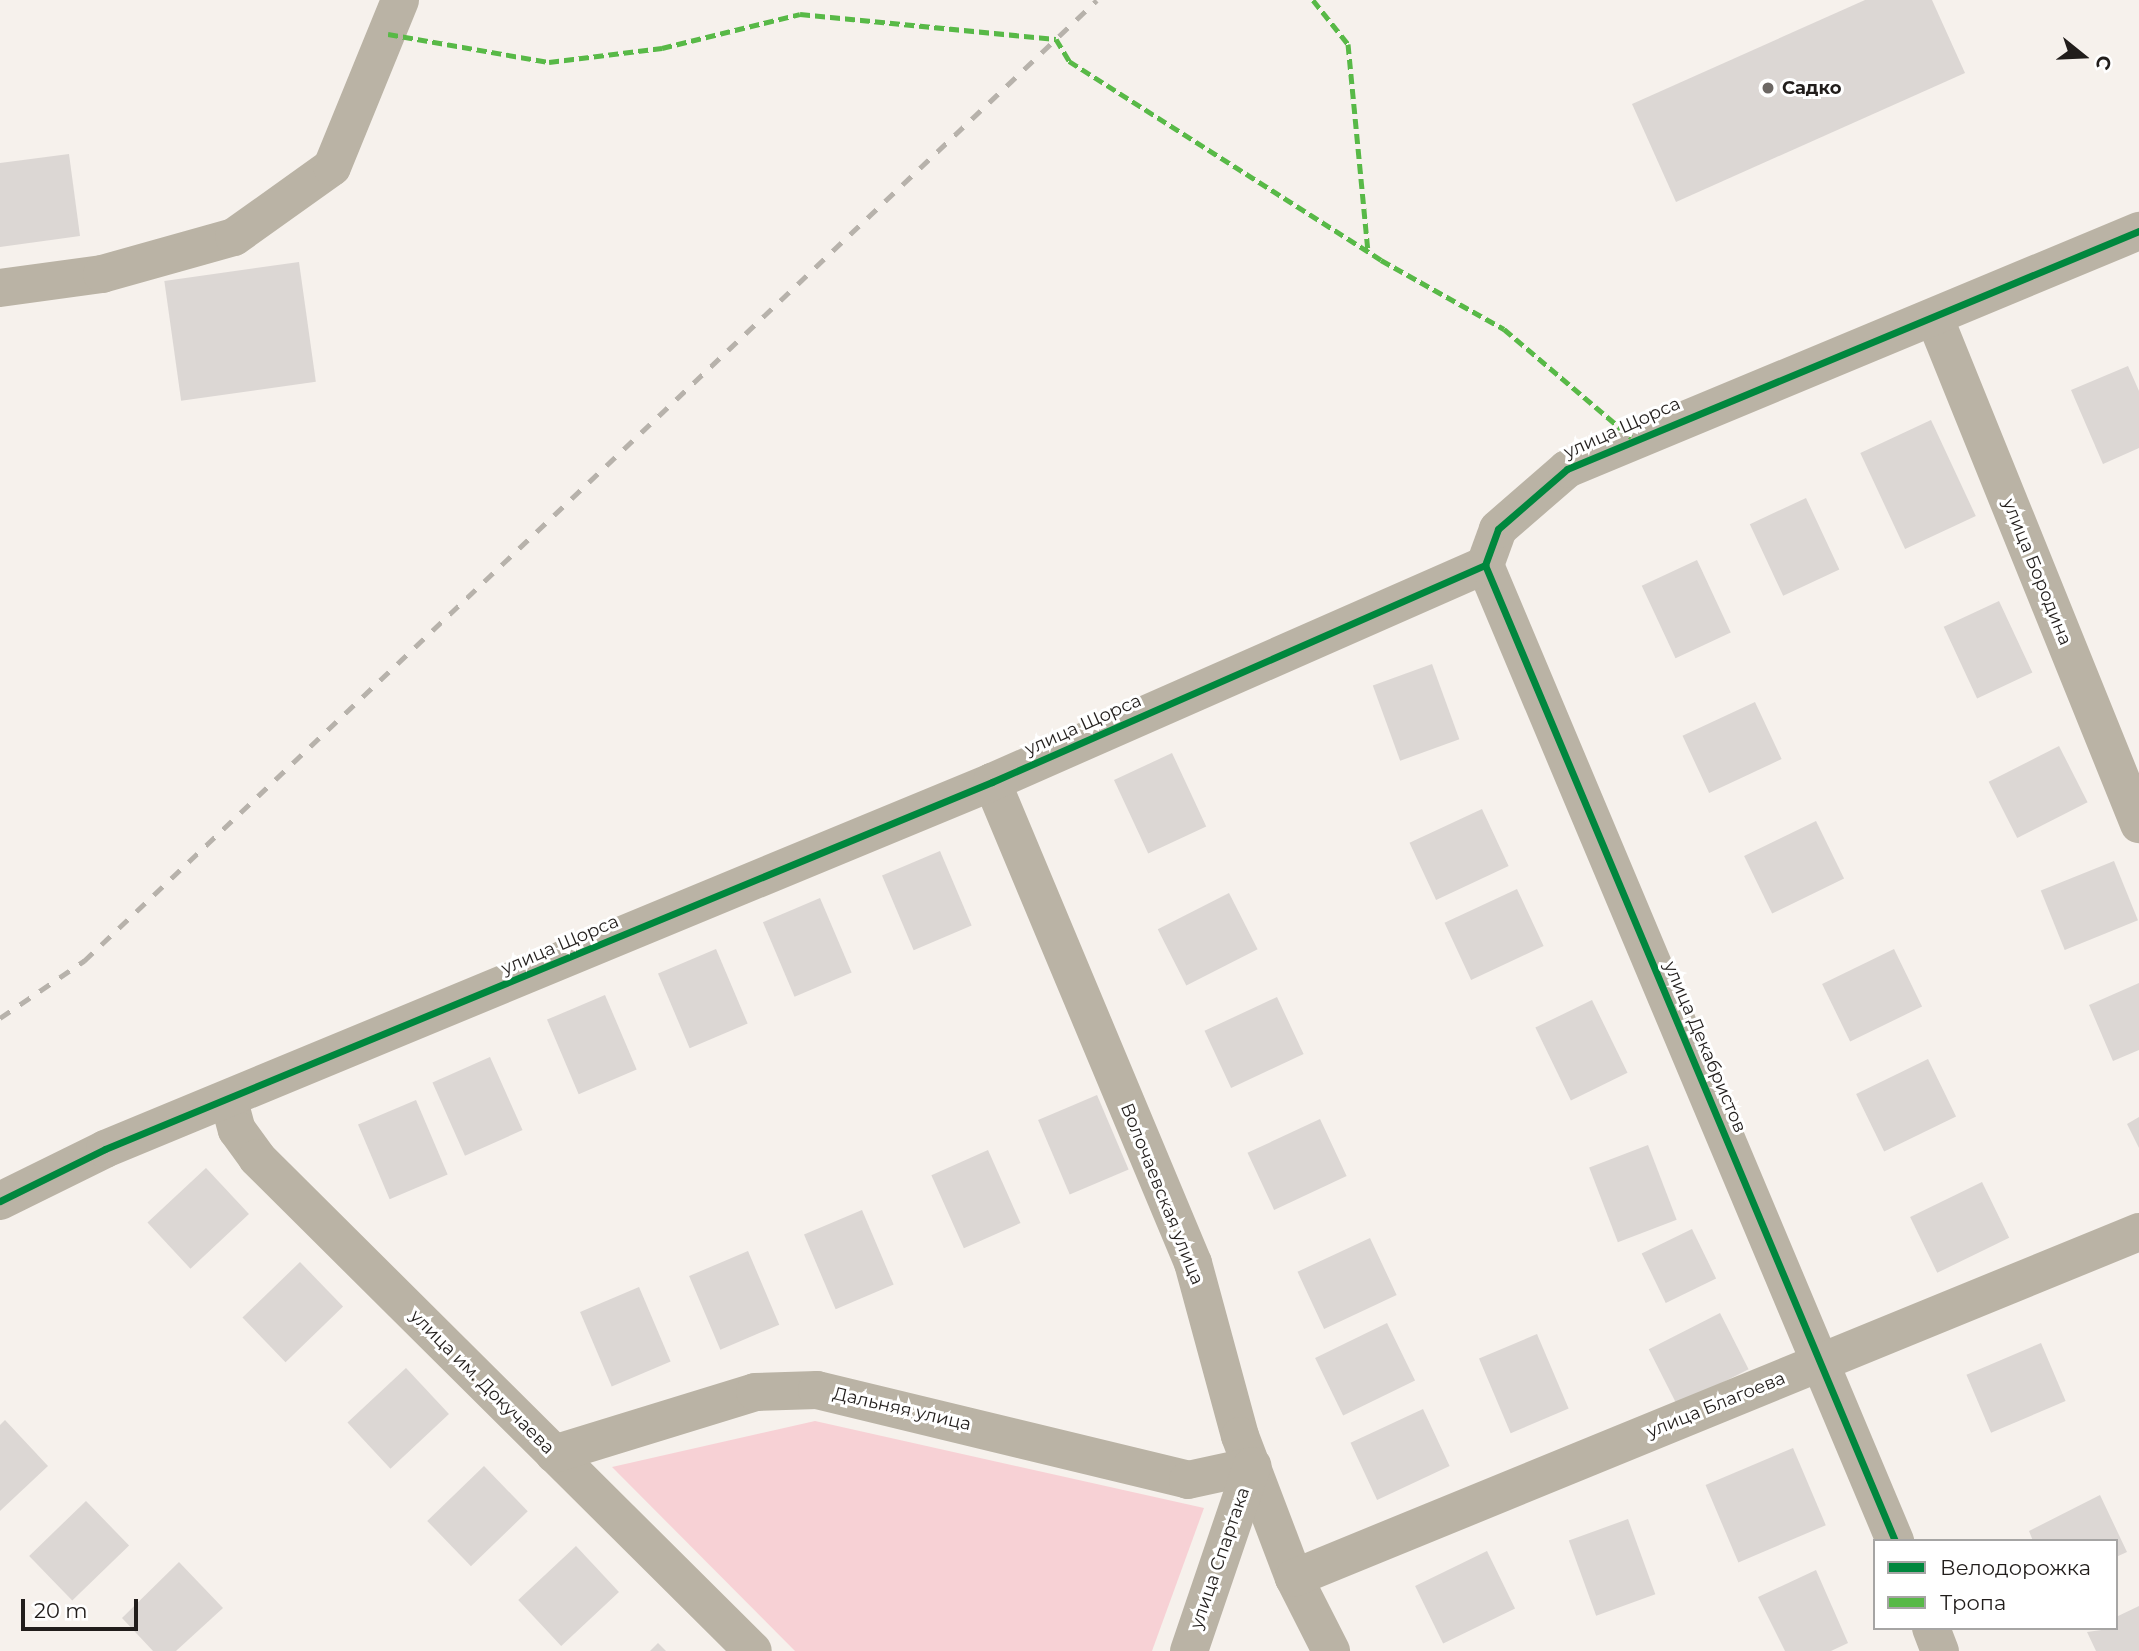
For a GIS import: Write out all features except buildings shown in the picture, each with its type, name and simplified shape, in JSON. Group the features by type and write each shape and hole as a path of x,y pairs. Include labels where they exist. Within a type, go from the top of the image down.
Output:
{"street":[{"path":"0,288 102,274 234,237 332,167 400,0"},
{"name":"улица Щорса","path":"0,1201 105,1149 229,1101 992,782 1485,565 1498,529 1567,469 1631,437 1935,319 2139,231"},
{"name":"улица Бородина","path":"1935,319 2139,824"},
{"name":"улица Декабристов","path":"1485,565 1894,1539"},
{"name":"Волочаевская улица","path":"992,782 1193,1263 1252,1466 1294,1578 1331,1651"},
{"name":"улица им. Докучаева","path":"229,1101 237,1129 257,1158 753,1651"},
{"name":"улица Благоева","path":"1294,1578 2139,1232"},
{"name":"Дальняя улица","path":"554,1454 755,1392 817,1390 1188,1479 1252,1466"},
{"name":"улица Спартака","path":"1189,1651 1252,1466"},
{"path":"1932,1630 1940,1651"}],"shaded area":[{"path":"815,1421 1204,1508 1152,1651 795,1651 612,1467"}],"railway":[{"path":"0,1018 84,961 1097,0"}],"marked path":[{"path":"1313,0 1348,44 1368,251"},
{"path":"388,34 549,62 662,48 800,14 1056,39 1069,61 1381,260 1504,329 1631,437"}],"cycle path":[{"path":"0,1201 105,1149 992,782 1485,565 1498,529 1567,469 2139,231"},
{"path":"1485,565 1894,1539"}],"place":[{"name":"Садко","path":"1768,88"}]}
